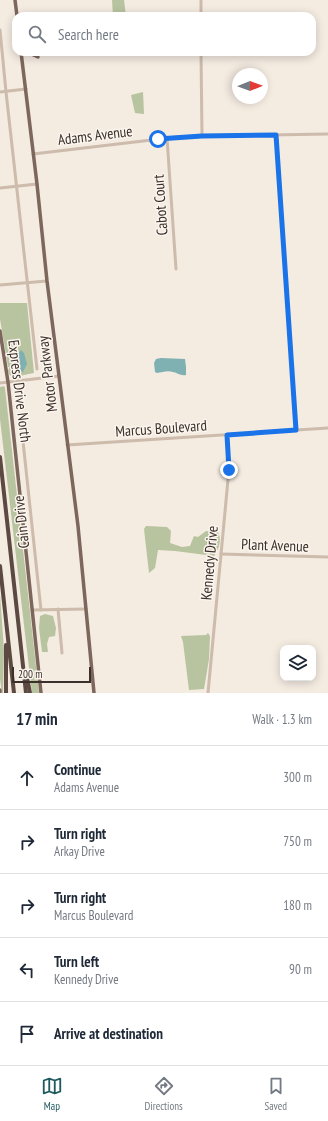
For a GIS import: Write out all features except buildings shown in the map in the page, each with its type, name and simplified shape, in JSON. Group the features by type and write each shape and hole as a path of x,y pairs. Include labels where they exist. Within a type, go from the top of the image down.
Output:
{"highway":[{"path":"0,457 26,693"},
{"path":"0,566 14,693"},
{"path":"3,592 6,639 6,693"},
{"path":"17,616 30,693"}],"main road":[{"path":"15,0 16,12"},
{"name":"Motor Parkway","path":"22,56 47,281 78,526 94,693"},
{"name":"Express Drive North","path":"0,330 8,382 41,693"}],"street":[{"path":"200,0 201,12"},
{"path":"0,30 37,369"},
{"path":"201,56 202,136"},
{"path":"0,92 26,90"},
{"name":"Adams Avenue","path":"33,154 167,138 328,134"},
{"path":"276,135 296,430"},
{"name":"Cabot Court","path":"167,138 176,269"},
{"path":"0,188 37,184"},
{"path":"0,285 47,281"},
{"path":"1,382 59,376"},
{"name":"Marcus Boulevard","path":"68,445 328,428"},
{"name":"Cain Drive","path":"22,432 41,610"},
{"name":"Kennedy Drive","path":"208,693 229,470 227,435"},
{"name":"Plant Avenue","path":"221,554 328,557"},
{"path":"58,609 62,653"},
{"path":"32,610 86,609"}],"green space":[{"path":"112,0 124,0 126,12 113,12"},
{"path":"143,92 144,114 135,113 131,95"},
{"path":"0,303 27,303 34,373 13,378 9,374 0,319"},
{"path":"4,386 39,693 32,693 0,419 0,387"},
{"path":"146,526 167,527 171,531 170,543 182,547 190,546 194,536 198,537 206,531 218,532 220,538 219,544 214,556 158,550 155,568 149,573 144,529"},
{"path":"0,594 4,650 3,693 0,679"},
{"path":"45,614 53,616 56,628 55,636 49,637 47,644 48,652 42,652 39,628 40,616"},
{"path":"208,633 210,636 209,659 204,689 189,690 181,636 206,635"}],"water":[{"path":"21,350 24,353 27,364 23,372 19,371 17,363 18,355"},
{"path":"156,359 185,359 186,375 169,371 155,372 154,363"}],"route":[{"path":"158,139 202,136 276,135 296,430 227,435 229,470"}]}
